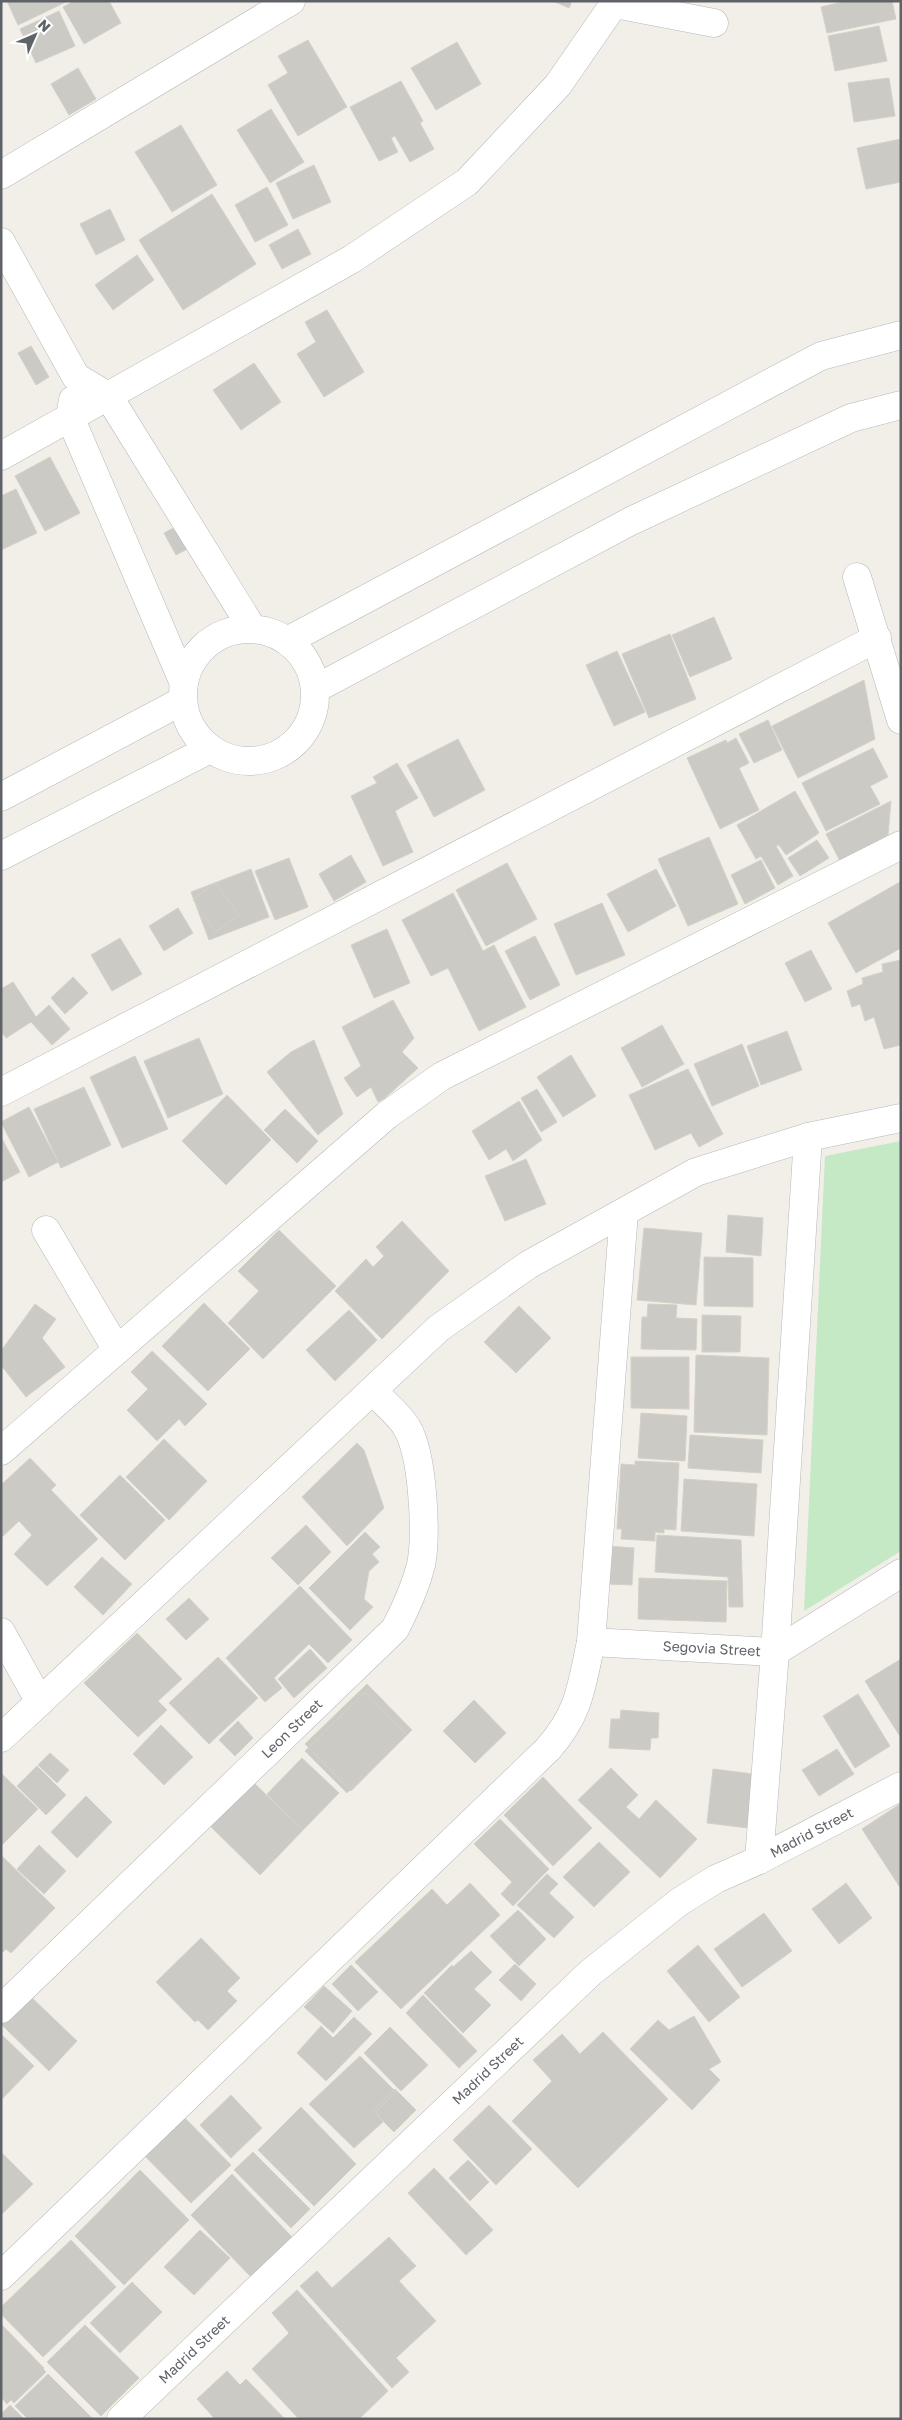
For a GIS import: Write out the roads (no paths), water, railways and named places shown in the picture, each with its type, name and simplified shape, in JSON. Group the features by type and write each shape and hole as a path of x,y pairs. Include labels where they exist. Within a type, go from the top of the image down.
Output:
{"street":[{"path":"1,175 291,1"},
{"path":"1,456 352,259 467,182 558,85 616,3 714,23"},
{"path":"1,242 76,377 109,397 252,628"},
{"path":"287,641 821,356 901,335"},
{"path":"1,797 183,691 189,664 201,648 216,637 233,630 252,628 271,632 287,641 301,654 311,671 315,689 314,708 308,726 296,741 282,753 264,760 245,762 226,757 210,749 196,735 186,719 183,691 70,417 76,377"},
{"path":"315,689 631,521 851,418 901,405"},
{"path":"857,577 901,720"},
{"path":"1,1092 877,638"},
{"path":"1,856 210,749"},
{"path":"1,1451 387,1115 442,1076 901,844"},
{"path":"1,1738 440,1328 528,1265 696,1172 808,1137 901,1118"},
{"path":"759,1860 775,1652 808,1137"},
{"path":"1,2276 548,1749 565,1729 578,1703 591,1642 624,1212"},
{"path":"46,1230 118,1350"},
{"name":"Leon Street","path":"1,2008 395,1629 412,1595 421,1562 423,1505 420,1468 407,1428 373,1391"},
{"name":"Segovia Street","path":"591,1642 775,1652 901,1573"},
{"path":"1,1632 40,1702"},
{"name":"Madrid Street","path":"121,2419 590,1973 679,1902 716,1879 759,1860 901,1786"}]}
